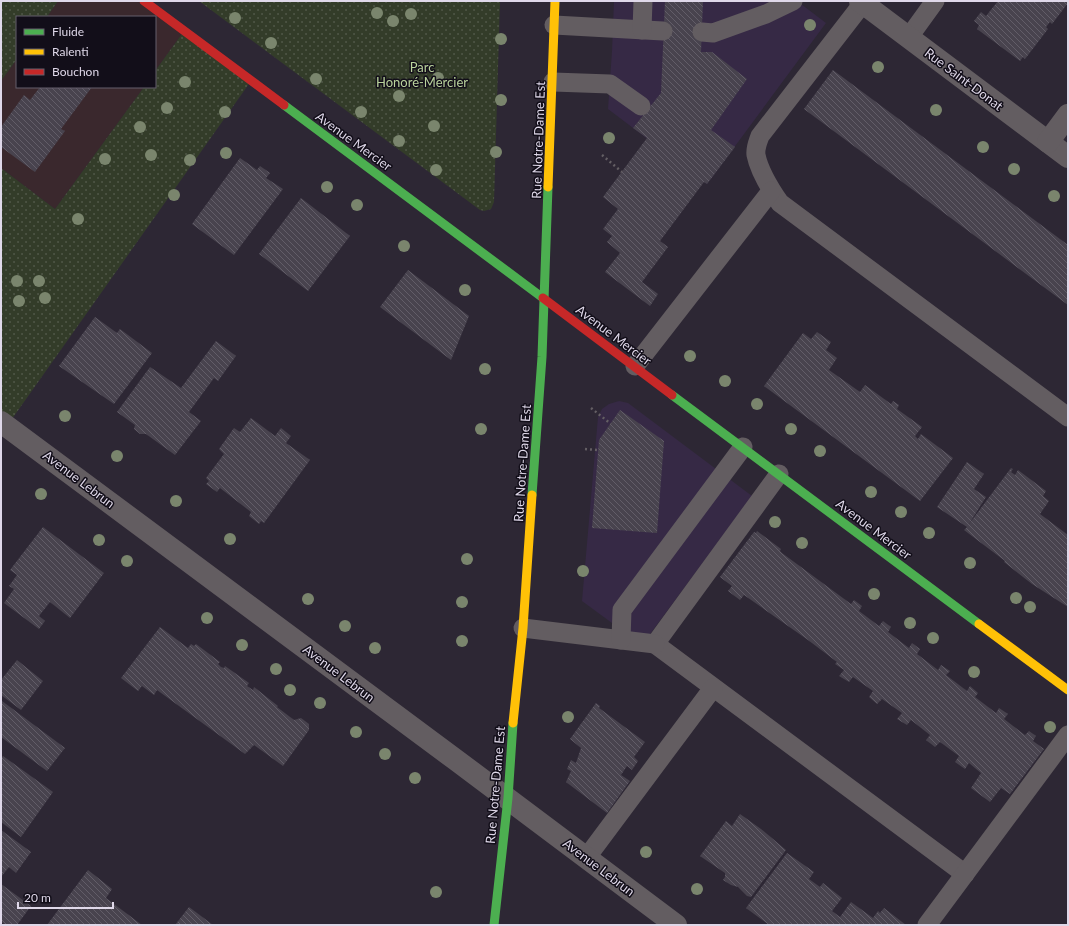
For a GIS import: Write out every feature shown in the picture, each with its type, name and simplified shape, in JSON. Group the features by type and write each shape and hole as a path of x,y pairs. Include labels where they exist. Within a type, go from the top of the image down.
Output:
{"street":[{"name":"Avenue Mercier","path":"144,1 1068,690"},
{"name":"Rue Notre-Dame Est","path":"494,925 508,798 512,735 523,628 542,357 555,1"},
{"name":"Rue Saint-Donat","path":"862,2 1068,156"},
{"path":"1048,142 1068,115"},
{"name":"Avenue Lebrun","path":"1,422 508,798 676,925"}],"lane":[{"path":"642,30 643,1"},
{"path":"702,32 713,33 766,14 793,1"},
{"path":"909,37 935,1"},
{"path":"862,2 760,136 756,154 771,191 780,203 1068,417"},
{"path":"554,25 663,31"},
{"path":"553,82 610,84 640,106"},
{"path":"635,366 771,191"},
{"path":"621,640 622,610 743,447"},
{"path":"655,644 779,474"},
{"path":"523,628 655,644 965,874"},
{"path":"586,858 713,688"},
{"path":"927,925 1068,735"}],"path":[{"path":"602,155 622,172"},
{"path":"591,408 611,424"},
{"path":"585,449 598,450"}],"shaded area":[{"path":"58,1 144,1 184,31 156,70 156,16 48,16"},
{"path":"614,1 797,1 826,23 707,184 608,109"},
{"path":"16,60 16,88 143,88 55,209 1,168 1,81"},
{"path":"619,401 628,403 752,496 642,645 582,601 598,417 602,409 609,404"}],"green space":[{"path":"1,1 58,1 48,16 16,16 16,60 1,81"},
{"name":"Parc Honoré-Mercier","path":"199,1 500,1 494,202 491,209 484,211 480,210"},
{"path":"184,31 251,81 7,426 1,422 1,168 55,209 143,88 156,88 156,70"}],"building":[{"path":"665,1 703,1 701,52 712,52 747,79 711,130 735,147 707,184 704,182 660,241 668,247 642,282 658,294 650,306 605,272 620,253 607,242 612,236 603,229 618,209 603,197 647,138 633,128 661,93"},
{"path":"998,1 1068,1 1068,3 1052,24 1050,22 1046,27 1048,29 1025,59 1023,57 1020,61 977,29 979,25 974,21 981,12 986,16"},
{"path":"833,70 1068,245 1068,305 804,109"},
{"path":"39,88 91,88 61,129 65,131 35,172 1,147 1,127 24,95 30,100"},
{"path":"240,158 257,170 260,166 270,173 266,178 283,189 234,255 192,224"},
{"path":"301,198 350,236 308,291 259,254"},
{"path":"408,270 469,316 451,360 380,307"},
{"path":"95,317 117,333 120,329 152,353 114,404 59,366"},
{"path":"817,332 831,342 826,350 837,358 829,370 860,392 865,385 891,404 893,401 899,405 897,409 922,427 915,436 918,439 921,434 953,458 920,501 764,386 803,333 811,339"},
{"path":"216,341 236,356 218,381 214,378 189,412 201,421 175,455 146,434 140,434 134,429 135,425 117,412 150,367 181,388"},
{"path":"620,410 664,441 657,533 592,528 599,440"},
{"path":"251,418 275,436 281,428 291,436 286,443 310,460 264,523 261,521 259,524 249,516 251,512 220,488 217,492 206,484 209,481 206,478 224,454 219,449 234,428 240,432"},
{"path":"967,462 984,474 974,489 986,497 969,524 1011,468 1013,469 1011,472 1015,475 1018,470 1046,491 1043,496 1049,501 1040,514 1068,535 1068,607 1032,584 1004,562 1005,561 964,530 967,527 937,507"},
{"path":"43,527 104,573 70,618 50,602 39,616 45,621 39,629 4,603 14,589 9,586 17,575 10,570"},
{"path":"757,531 781,549 780,551 782,553 851,604 854,600 862,606 859,611 879,626 883,621 891,627 888,632 909,648 912,643 920,649 917,654 938,670 941,665 950,671 946,675 967,691 970,686 978,693 975,697 996,713 999,708 1008,714 1004,719 1025,735 1029,731 1036,736 1033,741 1044,749 1010,794 1001,788 990,802 971,788 981,773 969,763 965,769 955,762 959,756 940,742 935,747 926,740 930,735 911,720 907,725 897,719 902,713 882,699 877,704 869,697 873,691 853,677 849,682 839,676 844,670 835,664 837,662 808,640 744,595 740,600 728,591 732,586 720,577 754,532 756,533"},
{"path":"160,627 188,648 191,644 194,646 196,644 220,662 218,664 221,667 224,668 225,666 249,683 247,686 253,690 254,687 294,720 301,718 309,724 309,730 283,766 254,745 245,754 157,690 154,695 142,686 138,691 121,678"},
{"path":"17,660 43,681 21,710 1,695 1,680"},
{"path":"2,701 65,748 47,771 1,737"},
{"path":"596,703 600,706 599,708 645,742 634,757 638,761 632,770 627,766 621,775 630,781 607,813 566,782 571,771 567,769 571,760 576,763 581,748 570,739"},
{"path":"3,756 53,792 21,837 1,822 1,758"},
{"path":"740,814 786,850 751,897 747,896 738,887 723,880 725,873 700,856 726,821 732,826"},
{"path":"1,830 31,852 16,873 9,867 1,877"},
{"path":"787,853 814,872 809,879 820,887 823,883 842,898 832,911 840,917 851,902 873,918 878,911 880,913 884,908 906,925 769,925 746,908"},
{"path":"88,870 112,889 106,898 142,925 47,925"},
{"path":"1,884 31,906 17,925 6,925 1,922"},
{"path":"189,907 213,925 175,925"}],"traffic: fast":[{"path":"284,105 543,298"},
{"path":"532,495 542,357 548,187"},
{"path":"672,395 979,624"},
{"path":"494,925 508,798 513,723"}],"traffic: slow":[{"path":"548,187 555,1"},
{"path":"513,723 523,628 532,495"},
{"path":"979,624 1068,690"}],"traffic: jam":[{"path":"144,1 284,105"},
{"path":"543,298 672,395"}]}
